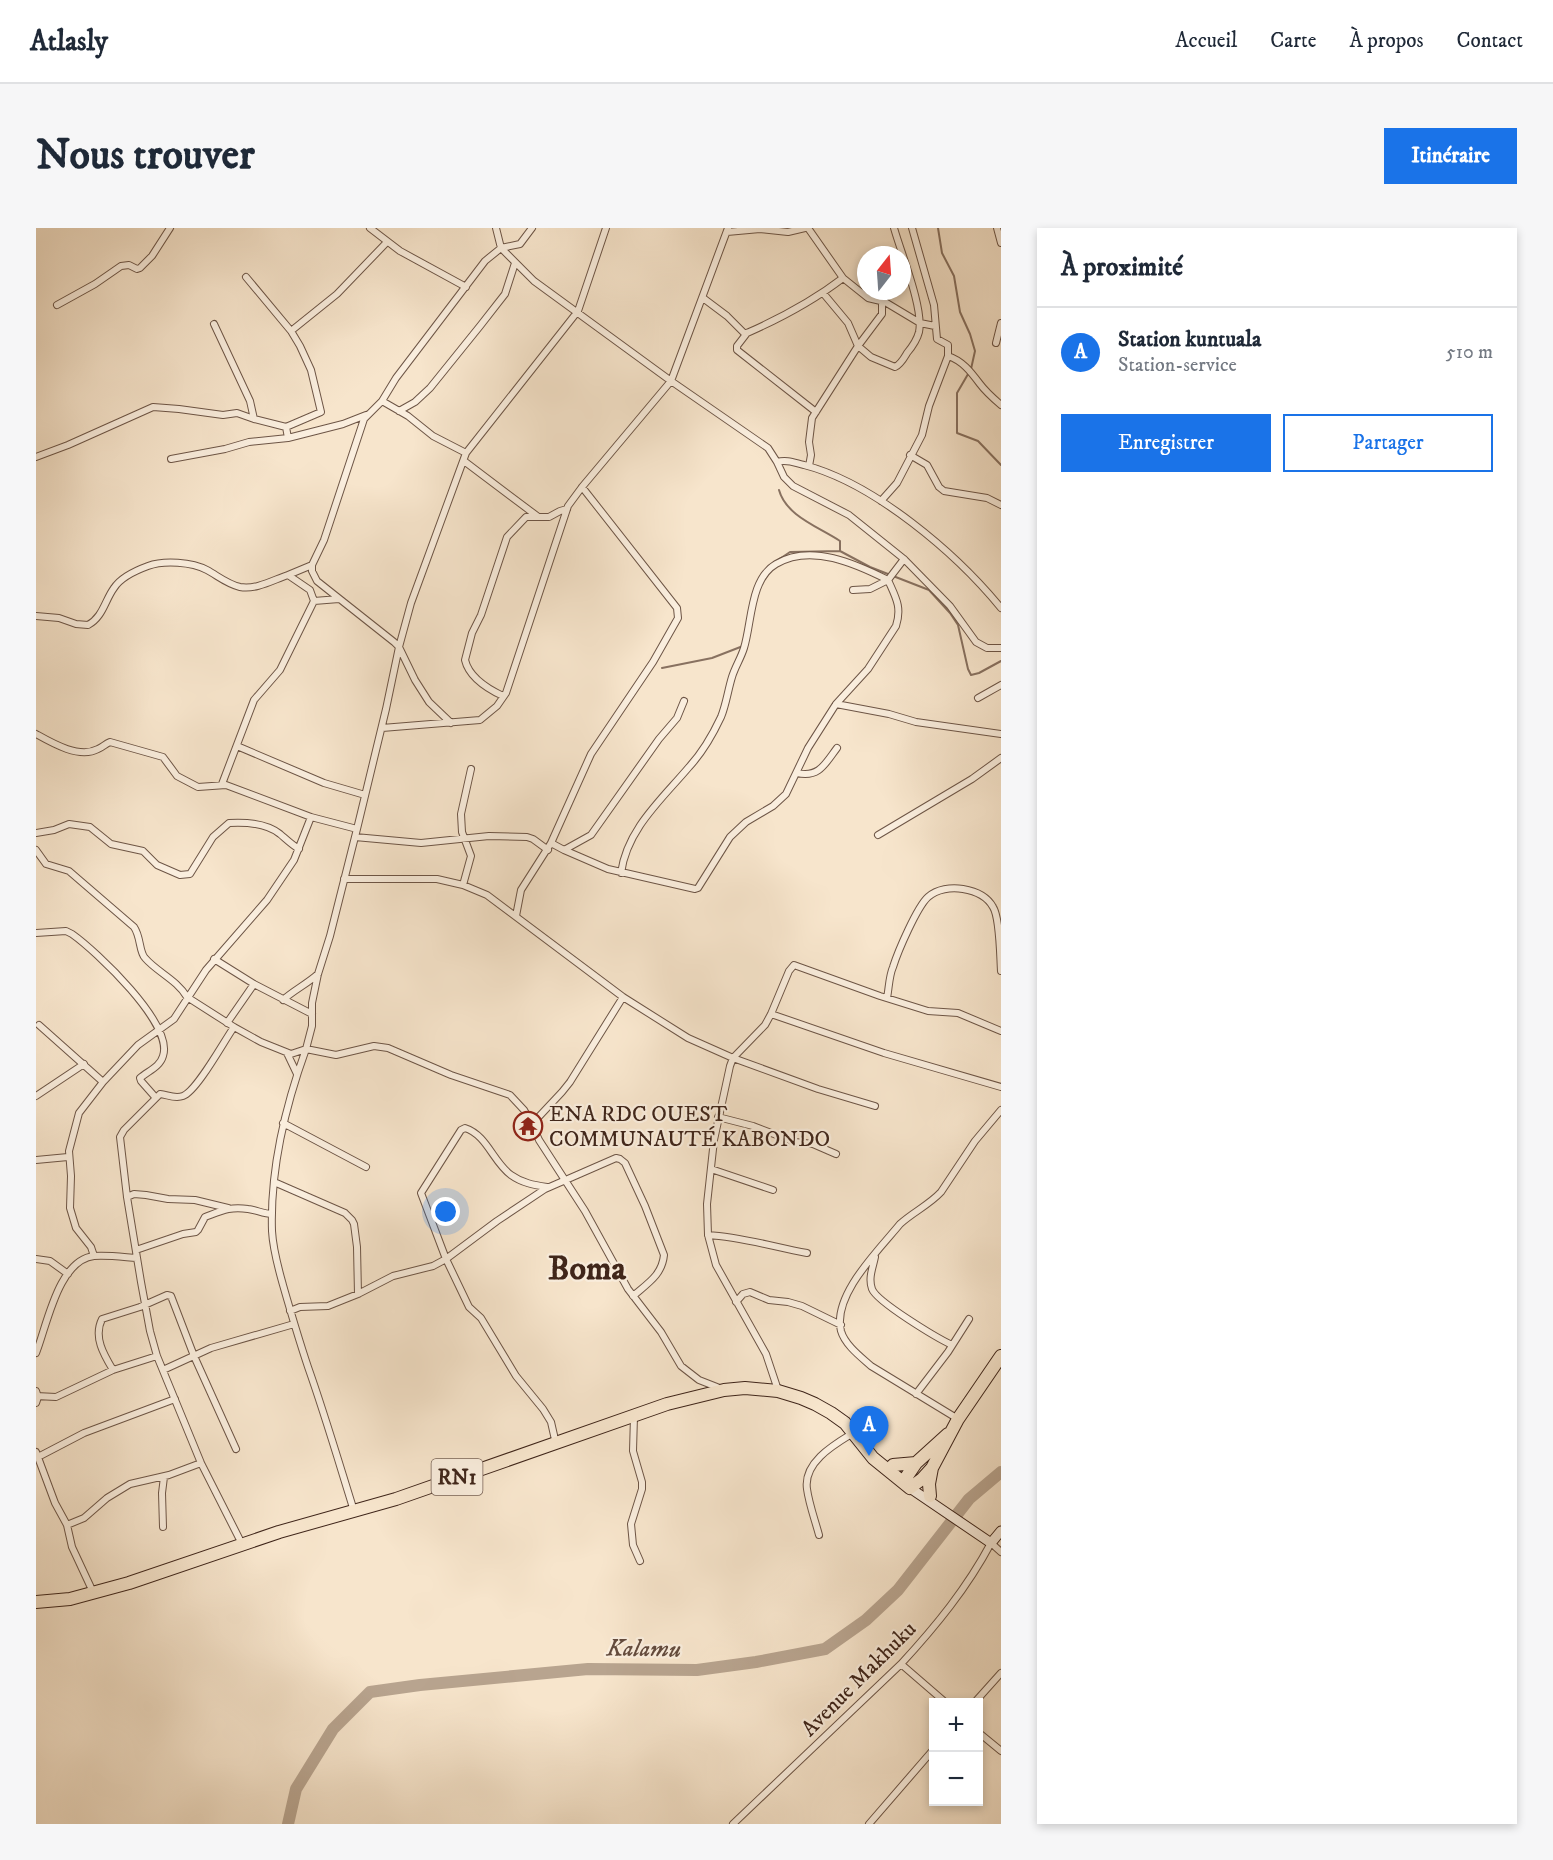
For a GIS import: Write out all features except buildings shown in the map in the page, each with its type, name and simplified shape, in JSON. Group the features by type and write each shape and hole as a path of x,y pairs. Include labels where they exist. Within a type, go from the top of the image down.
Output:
{"highway":[{"path":"936,1503 929,1484 932,1468 958,1419 1001,1356"},
{"name":"RN1","path":"36,1602 56,1601 93,1593 155,1575 242,1544 382,1503 667,1404 724,1390 778,1391 801,1398 831,1413 854,1432 873,1458 910,1482"},
{"path":"910,1482 916,1463 952,1431"},
{"name":"RN1","path":"864,1445 893,1465 910,1482"},
{"path":"893,1465 916,1463"},
{"path":"910,1482 932,1468"}],"main road":[{"path":"910,1482 991,1543 1001,1531"}],"street":[{"path":"57,305 121,266 129,265 140,268 152,256 170,228"},
{"path":"370,228 387,242 466,287"},
{"path":"496,228 501,248 534,281 671,381 768,448 784,477 793,486 849,515 904,559 950,606 976,642 987,648 1001,648"},
{"path":"451,723 429,702 399,647 317,581 312,565 324,540 360,426 367,415 382,401 396,378 486,261 501,248 520,244 532,228"},
{"path":"354,1510 274,1254 272,1214 274,1182 283,1123 312,1026 318,974 355,837 411,603 466,453 578,311 606,228"},
{"path":"382,728 482,719 503,696 567,509 582,487 671,381 727,230 753,229 789,232 807,228 843,278 868,298 882,301 920,323 936,326"},
{"path":"823,293 848,323 858,346 871,357 895,367 899,365 914,344 920,323 913,290 894,228"},
{"path":"881,501 897,483 924,431 929,406 948,356 949,346 937,339 934,305 912,228"},
{"path":"998,228 1001,243"},
{"path":"291,331 337,294 387,242"},
{"path":"399,411 415,402 430,388 474,334 505,294 515,263"},
{"path":"36,457 153,407 218,414 237,413 286,427 320,414 322,409 312,370 291,331 246,277"},
{"path":"816,412 737,350 737,346 747,333 775,321 823,293 843,278"},
{"path":"703,298 727,316 742,332 747,333"},
{"path":"809,466 812,455 809,442 810,428 816,412 858,346 882,314 882,301"},
{"path":"996,343 1001,323"},
{"path":"214,324 250,400 254,419"},
{"path":"948,356 963,364 986,392 1001,405"},
{"path":"382,401 433,436 466,453"},
{"path":"171,459 249,442 288,438 344,424 367,415"},
{"path":"286,427 288,438"},
{"path":"910,456 927,465 939,487 944,491 987,498 1001,505"},
{"path":"777,462 786,460 838,476 881,501 945,551 977,581 1001,608"},
{"path":"464,461 537,516"},
{"path":"516,916 521,890 548,850 591,754 653,662 678,618 677,608 582,487"},
{"path":"503,696 489,689 465,664 472,633 481,615 507,537 524,519 537,516 549,517 567,509"},
{"path":"621,873 626,849 638,828 691,766 721,716 744,648 759,583 774,565 790,558 812,555 843,560 891,577"},
{"path":"853,590 870,589 891,577 904,559"},
{"path":"36,616 59,618 76,624 88,625 98,618 112,590 119,582 150,566 159,564 195,566 240,587 254,587 312,565"},
{"path":"222,784 254,700 280,670 314,601 310,590 288,575"},
{"path":"551,843 621,873 690,889 698,888 730,837 746,822 784,796 808,748 837,704 868,669 896,627 899,603 891,577"},
{"path":"314,601 340,598"},
{"path":"978,698 1001,685"},
{"path":"564,850 591,835 658,739 677,718 684,701"},
{"path":"837,704 889,714 916,722 1001,734"},
{"path":"36,734 66,748 82,751 98,749 105,743 115,742 163,757 177,776 198,787 222,784 311,817 357,829"},
{"path":"237,746 324,783 365,795"},
{"path":"796,773 810,774 819,770 837,748"},
{"path":"878,835 972,779 1001,758"},
{"path":"463,885 471,856 464,839 461,814 471,769"},
{"path":"94,1256 92,1247 76,1228 69,1200 71,1176 68,1157 70,1141 79,1113 138,1045 174,1019 214,959 267,900 287,872 311,817"},
{"path":"36,832 50,831 69,824 90,827 111,844 142,851 157,866 183,875 190,874 213,837 229,823 250,823 267,827 299,849"},
{"path":"355,837 421,843 497,836 527,837 548,850"},
{"path":"36,850 46,864 69,871 134,927 139,935 143,957 182,989 187,997 261,1042 287,1053 296,1053 306,1049 336,1055 374,1046 388,1047 452,1075 510,1095 524,1110 539,1140 585,1210 621,1278 661,1332 681,1366 699,1380 724,1390"},
{"path":"344,879 437,879 463,885 487,895 623,997 688,1038 733,1058 818,1089 875,1106"},
{"path":"887,998 893,966 914,920 927,898 945,889 960,888 981,894 993,906 1001,971"},
{"path":"36,933 66,931 75,936 134,992 160,1029 164,1044 164,1056 156,1067 140,1078 156,1098"},
{"path":"214,959 254,984 312,1014"},
{"path":"778,1391 766,1354 716,1265 706,1222 707,1192 718,1117 727,1073 733,1058 765,1025 789,971 794,965 928,1011 958,1012 1001,1031"},
{"path":"283,1000 318,974"},
{"path":"242,1544 201,1463 157,1356 150,1331 137,1258 120,1137 124,1130 161,1094 176,1097 187,1094 204,1073 254,984"},
{"path":"532,1124 566,1087 623,997"},
{"path":"771,1014 884,1053 1001,1087"},
{"path":"39,1025 104,1082"},
{"path":"287,1053 297,1075"},
{"path":"36,1096 84,1064"},
{"path":"958,1419 871,1366 861,1357 844,1338 841,1325 842,1304 846,1294 907,1217 941,1192 975,1141 1001,1110"},
{"path":"718,1117 753,1126 795,1142 813,1144 836,1154"},
{"path":"283,1123 366,1167"},
{"path":"548,1187 530,1184 512,1175 478,1135 468,1129 463,1129 421,1193 446,1259 469,1307 481,1318 516,1376 551,1422 556,1444"},
{"path":"36,1160 68,1157"},
{"path":"290,1311 300,1307 328,1306 358,1294 393,1275 433,1266 548,1187 616,1158 625,1163 664,1255 659,1273 633,1296"},
{"path":"711,1169 772,1190"},
{"path":"274,1182 345,1213 352,1220 357,1247 358,1294"},
{"path":"127,1197 134,1194 146,1194 272,1214"},
{"path":"136,1250 183,1234 196,1232 205,1217 228,1208"},
{"path":"708,1235 741,1239 807,1253"},
{"path":"876,1254 870,1280 874,1293 918,1326 952,1345"},
{"path":"36,1353 51,1309 68,1274 79,1263 94,1256 137,1258"},
{"path":"36,1259 50,1261 68,1274"},
{"path":"736,1302 742,1294 750,1292 769,1300 802,1306 841,1325"},
{"path":"113,1370 100,1346 100,1322 104,1318 146,1305 167,1295 171,1296 194,1356 237,1449"},
{"path":"916,1394 969,1319"},
{"path":"163,1370 211,1348 294,1324"},
{"path":"36,1397 56,1397 113,1370 157,1356"},
{"path":"699,1380 699,1395"},
{"path":"93,1593 72,1547 67,1525 55,1503 37,1455 84,1433 175,1400"},
{"path":"634,1416 633,1451 642,1489 631,1524 633,1545 640,1561"},
{"path":"819,1535 807,1488 811,1470 824,1452 854,1432"},
{"path":"67,1525 84,1518 107,1498 130,1484 164,1477 201,1463"},
{"path":"163,1527 164,1477"},
{"path":"991,1543 1001,1552"},
{"name":"Avenue Makhuku","path":"733,1824 901,1664 927,1636 966,1586 991,1543"},
{"path":"901,1664 940,1698"},
{"path":"979,1698 1001,1673"},
{"path":"983,1736 1001,1751"},
{"path":"869,1824 931,1752"}],"waterway":[{"path":"938,228 942,253 954,276 960,312 975,351 971,369 957,393 957,433 978,441 1001,465"},
{"path":"779,490 783,499 796,514 840,541 840,551"},
{"path":"769,566 790,552 840,551 870,567 929,590 958,625 971,675 1001,661"},
{"path":"662,668 712,658 743,646"},
{"name":"Kalamu","path":"288,1824 296,1789 333,1729 370,1692 588,1669 697,1670 825,1649 866,1620 898,1590 969,1499 1001,1472"}],"place":[{"name":"ENA RDC OUEST COMMUNAUTÉ KABONDO","path":"528,1126"},
{"name":"Station kuntuala","path":"869,1456"}],"district":[{"name":"Boma","path":"587,1267"}]}
